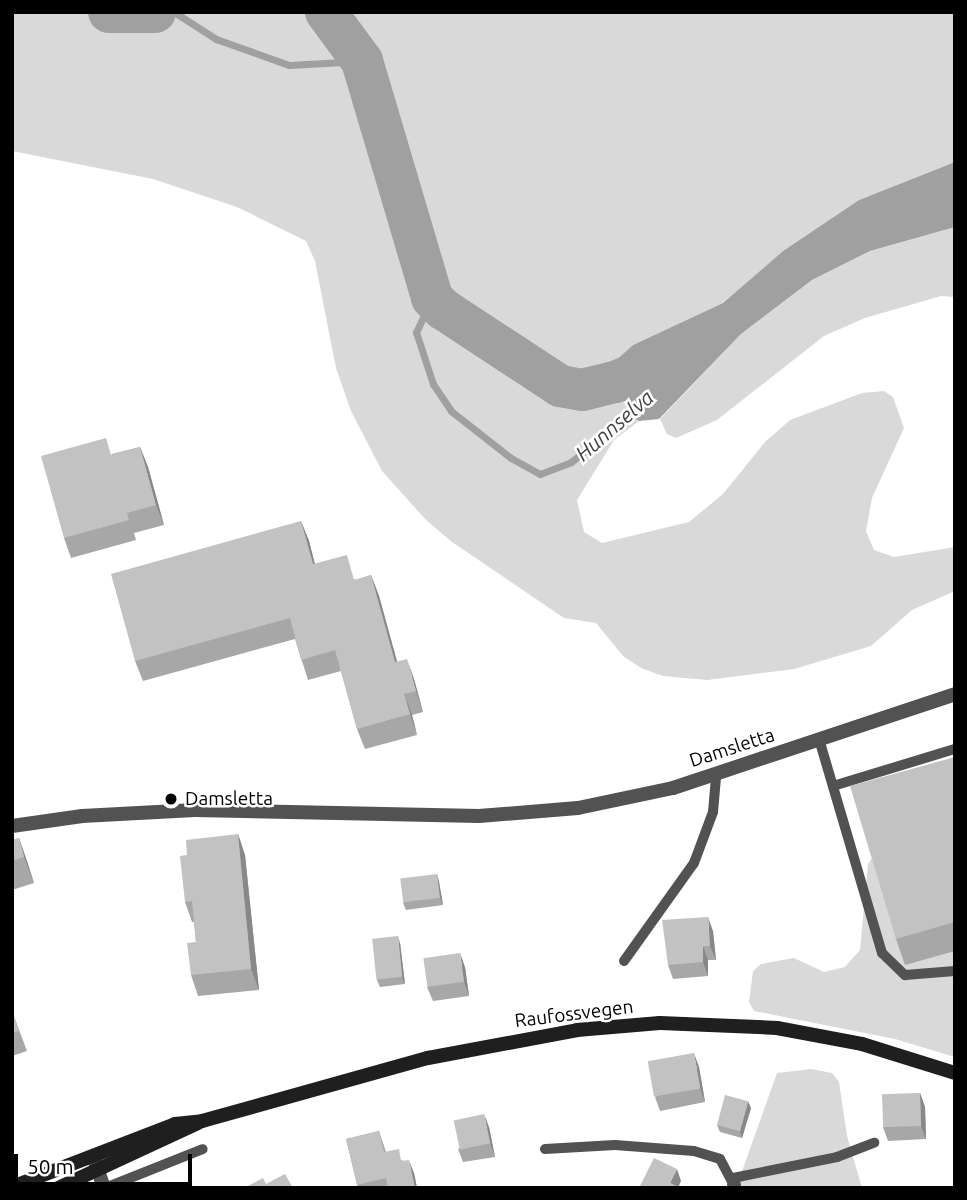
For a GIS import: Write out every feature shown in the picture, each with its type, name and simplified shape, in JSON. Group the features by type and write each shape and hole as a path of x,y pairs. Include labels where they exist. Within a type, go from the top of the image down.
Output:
{"main road":[{"name":"Raufossvegen","path":"12,1187 94,1162 175,1124 202,1121 428,1058 565,1032 660,1023 743,1024 820,1035 955,1073"},
{"name":"Raufossvegen","path":"58,1188 94,1162"}],"street":[{"name":"Damsletta","path":"12,827 82,816 195,810 532,813 578,808 716,774 955,694"},
{"path":"94,1162 104,1188"}],"lane":[{"path":"819,739 882,953 905,975 955,971"},
{"path":"833,786 955,749"},
{"path":"624,961 694,863 713,812 716,774"},
{"path":"545,1149 615,1145 694,1151 720,1159 734,1184 837,1157 874,1143"},
{"path":"104,1188 203,1149"}],"shaded area":[{"path":"12,12 955,12 955,162 859,200 783,251 723,303 633,345 613,364 615,382 639,421 614,440 577,500 584,532 602,543 689,522 723,494 765,442 790,420 862,393 884,391 893,397 904,428 872,498 866,531 874,550 894,557 955,547 955,591 912,610 871,646 794,669 707,680 663,676 641,668 623,656 596,623 564,618 452,542 426,520 382,471 351,411 336,368 315,261 306,241 237,207 153,179 12,151"},
{"path":"955,162 955,227 870,251 812,280 741,334 659,419 639,421 632,415 615,382 612,364 633,345 723,303 783,251 859,200"},
{"path":"955,227 955,297 941,296 865,318 824,336 717,420 676,438 667,434 660,419 741,334 812,280 870,251"},
{"path":"955,832 955,1057 895,1039 754,1011 749,1002 753,971 761,964 794,958 824,972 845,967 860,950 868,864 885,837"},
{"path":"811,1069 832,1073 839,1082 847,1136 862,1188 736,1188 777,1073"}],"building":[{"path":"106,438 111,455 140,447 156,505 127,513 129,520 64,538 41,456"},
{"path":"301,521 313,564 347,555 354,580 371,575 395,662 407,659 416,691 404,694 410,714 357,729 335,650 301,660 290,618 135,661 111,574"},
{"path":"955,757 955,922 896,939 850,786"},
{"path":"238,834 251,969 191,975 187,943 196,942 192,901 185,902 180,856 187,855 186,840"},
{"path":"19,838 24,857 12,861 12,840"},
{"path":"437,874 440,898 403,902 400,879"},
{"path":"708,917 710,946 703,946 703,962 668,965 662,920"},
{"path":"398,936 402,977 376,979 372,939"},
{"path":"460,953 464,982 427,987 423,958"},
{"path":"12,1011 19,1031 12,1033"},
{"path":"694,1053 700,1088 654,1097 648,1061"},
{"path":"920,1093 921,1126 883,1127 882,1094"},
{"path":"725,1095 748,1101 740,1131 717,1125"},
{"path":"484,1114 490,1143 460,1150 454,1120"},
{"path":"379,1131 384,1152 399,1149 401,1161 409,1160 415,1188 388,1188 386,1178 357,1185 346,1139"},
{"path":"654,1158 677,1169 670,1183 681,1188 639,1188"},
{"path":"285,1174 293,1188 244,1188 263,1178 266,1184"}],"waterway":[{"name":"Hunnselva","path":"109,12 155,12"},
{"path":"174,12 216,39 289,65 362,61"},
{"name":"Hunnselva","path":"326,12 362,61 432,298 443,309 560,386 582,390 615,382 669,360"},
{"name":"Hunnselva","path":"432,298 416,332 433,384 451,411 511,458 540,474 571,462 639,408"}],"place":[{"name":"Damsletta","path":"171,799"}]}
